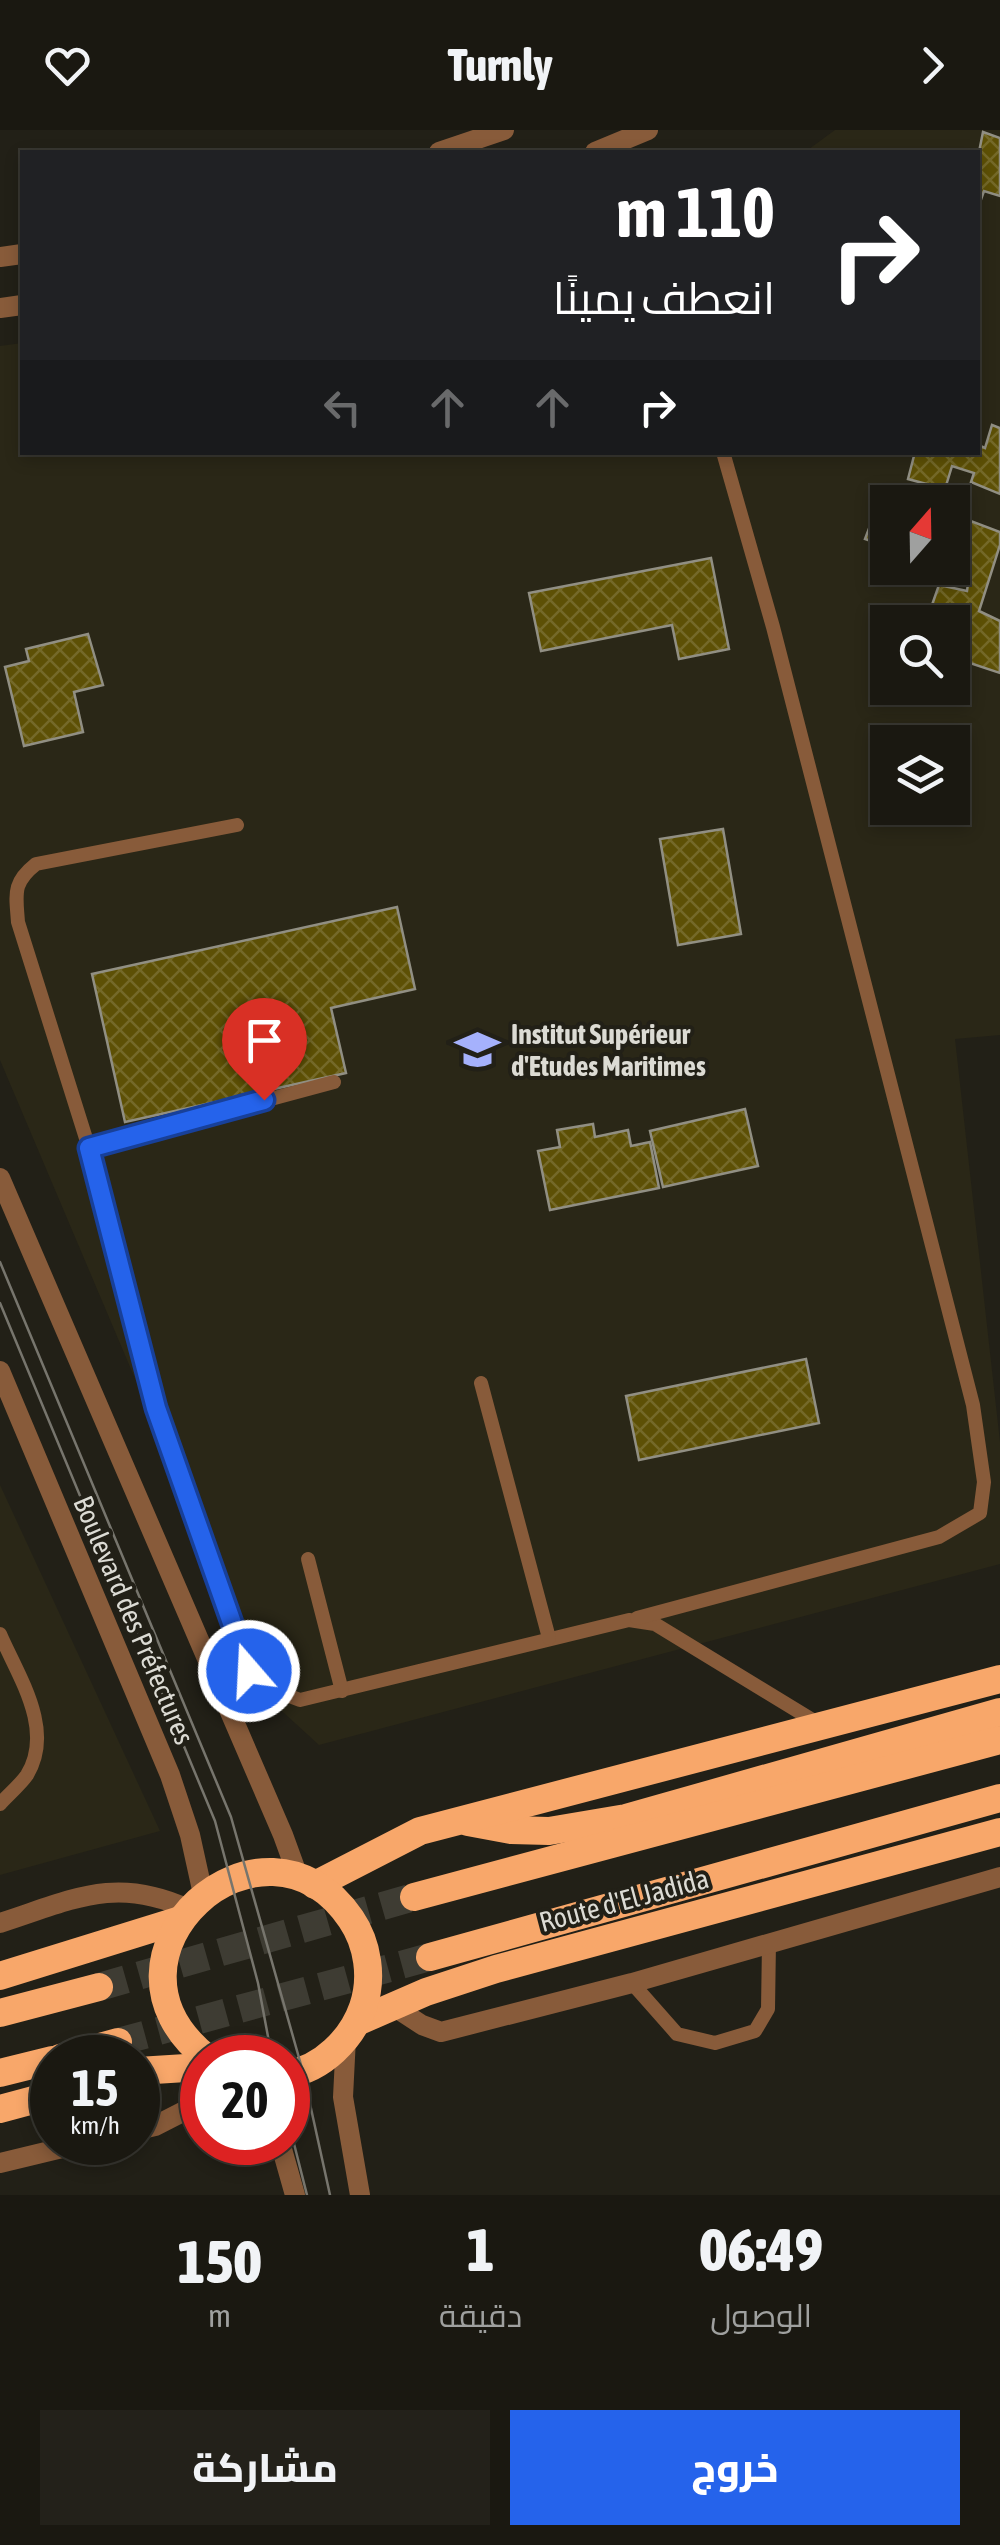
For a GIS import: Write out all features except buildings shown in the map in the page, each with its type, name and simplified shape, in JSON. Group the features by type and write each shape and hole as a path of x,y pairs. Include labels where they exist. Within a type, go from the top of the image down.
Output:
{"highway":[{"path":"307,1882 420,1831 1000,1679"},
{"path":"458,1820 511,1830 549,1831 626,1818 1000,1712"},
{"name":"Route d'El Jadida","path":"414,1897 1000,1740"},
{"name":"Route d'El Jadida","path":"430,1956 1000,1798"},
{"name":"Route d'El Jadida","path":"310,2067 329,2055 352,2030 393,2006 496,1969 1000,1832"},
{"path":"0,1976 190,1908 247,1874 276,1874 307,1882 345,1911 364,1945 368,1984 352,2030"},
{"path":"186,2035 166,1993 166,1956 190,1908"},
{"path":"0,2013 98,1987"},
{"path":"0,2073 30,2066"},
{"path":"0,2109 30,2102"}],"street":[{"path":"445,150 504,130"},
{"path":"627,146 648,130"},
{"name":"Boulevard des Préfectures","path":"0,1178 283,1835 307,1882"},
{"name":"Boulevard des Préfectures","path":"0,1371 170,1775 190,1835 190,1908"},
{"path":"955,1691 1000,1670"},
{"path":"393,2006 422,2025 442,2032 632,1983 1000,1877"},
{"path":"0,1923 101,1892 131,1890 157,1894 190,1908"},
{"path":"352,2030 343,2097 360,2195"},
{"path":"0,2163 30,2156"},
{"path":"287,2165 295,2195"}],"lane":[{"path":"237,825 36,864 21,876 16,893 18,922 89,1148 156,1408 249,1671 263,1686 300,1700 342,1691 939,1538 980,1513 984,1496 973,1405 773,627 724,455"},
{"path":"89,1148 334,1082"},
{"path":"481,1383 549,1638"},
{"path":"308,1560 342,1691"},
{"path":"628,1620 655,1624 820,1725"},
{"path":"0,1634 36,1717 38,1744 27,1774 0,1804"},
{"path":"632,1983 677,2034 716,2043 754,2031 768,2009 769,1942"}],"shaded area":[{"name":"Institut Supérieur d'Etudes Maritimes","path":"835,130 1000,130 1000,1035 955,1039 1000,1442 1000,1564 319,1745 272,1702 0,1060 0,346 20,343 20,455 980,455 980,150 808,150"},
{"path":"0,1485 160,1831 0,1875"}],"tunnel":[{"path":"99,1987 414,1897"},
{"path":"144,2035 430,1957"}],"tram line":[{"path":"0,1262 231,1817 303,2072 330,2195"},
{"path":"0,1303 215,1821 258,1983 268,2035"},
{"path":"299,2165 307,2195"}],"place":[{"name":"Institut Supérieur d'Etudes Maritimes","path":"478,1050"}],"route":[{"path":"249,1671 156,1408 89,1148 264,1100"}]}
